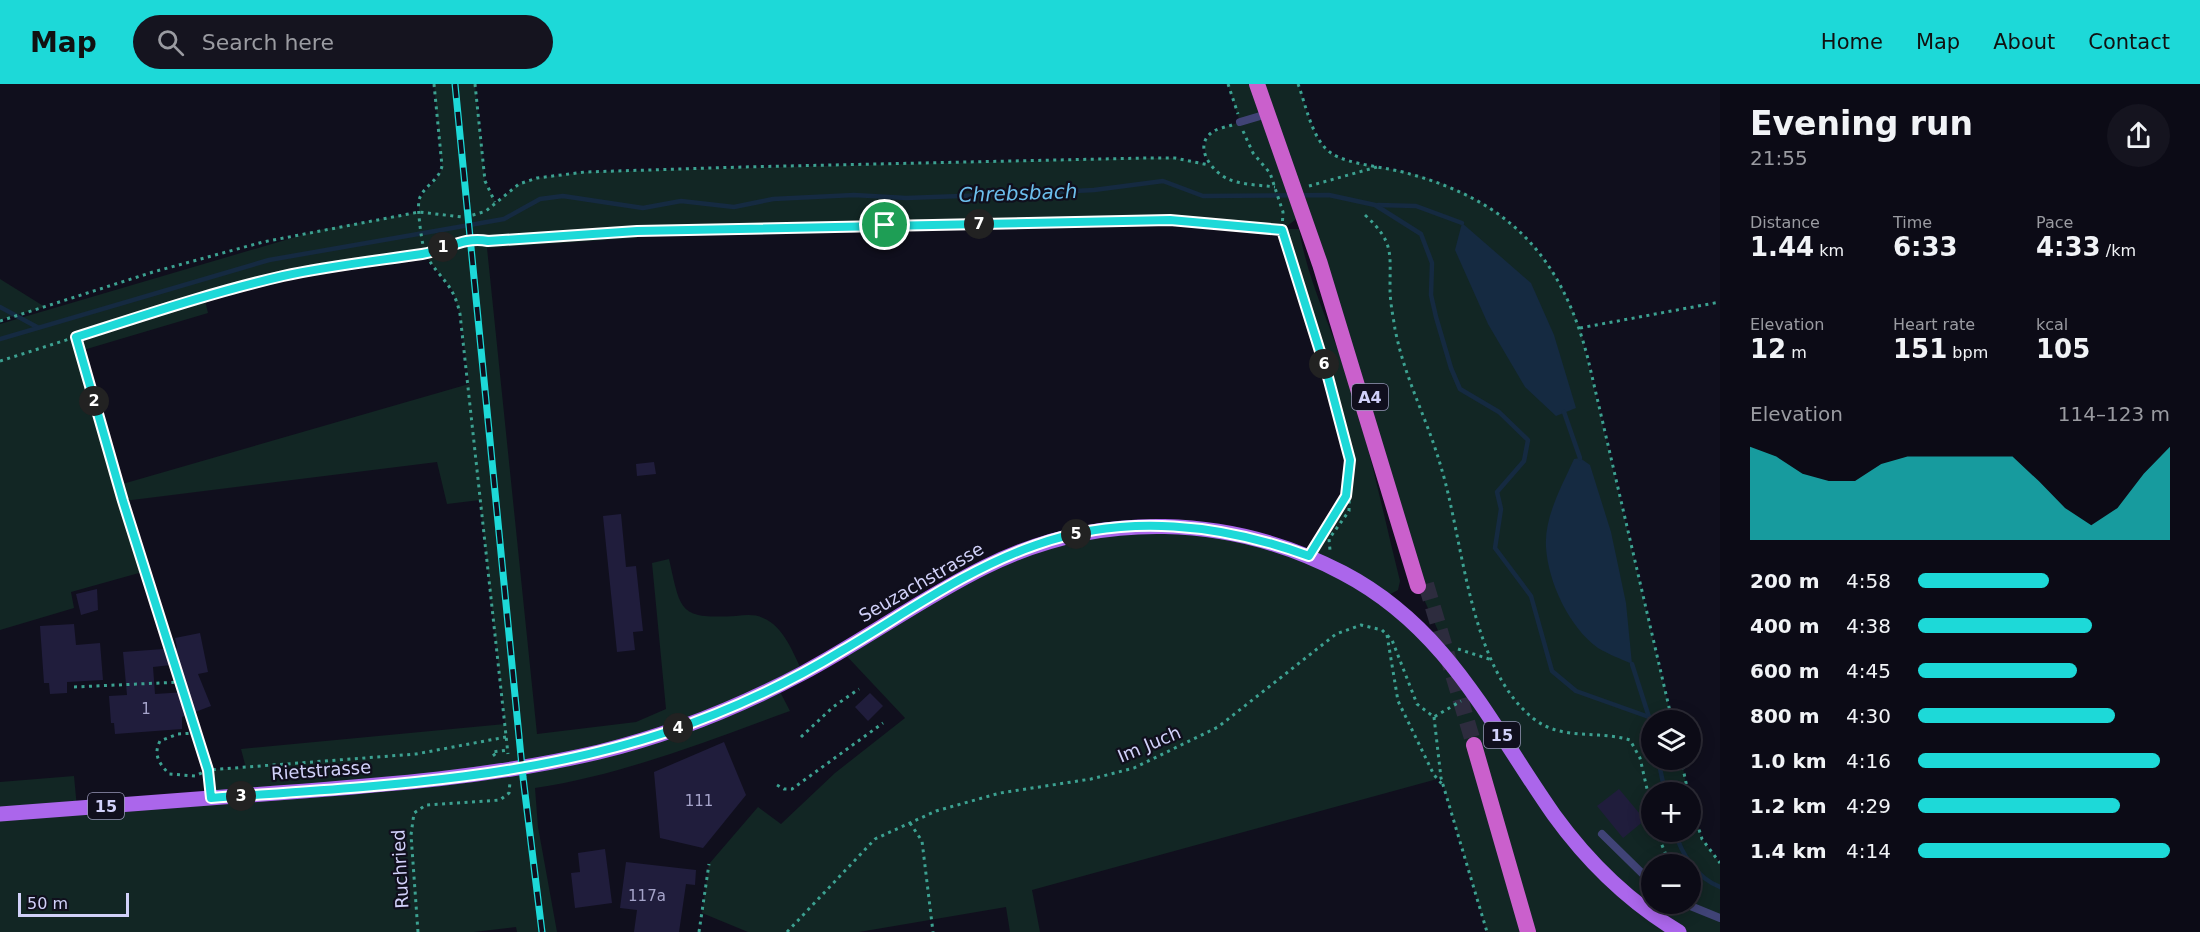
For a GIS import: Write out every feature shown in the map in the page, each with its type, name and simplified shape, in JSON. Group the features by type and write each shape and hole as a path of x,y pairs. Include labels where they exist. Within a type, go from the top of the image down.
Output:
{"highway":[{"name":"A4","path":"1257,84 1295,176"},
{"name":"A4","path":"1266,84 1422,585"},
{"path":"1519,932 1470,747 1528,932"}],"main road":[{"name":"Seuzachstrasse","path":"537,766 645,739 729,709 803,673 981,568 1039,544 1065,536 1123,527 1191,527 1236,533 1309,556 1348,576 1414,624 1475,692 1550,808 1580,848 1622,891 1679,932"},
{"name":"Rietstrasse","path":"0,814 440,780 537,766"}],"lane":[{"path":"1240,122 1268,114"},
{"path":"1602,834 1641,873"},
{"path":"1701,910 1720,918"}],"path":[{"path":"434,84 442,166 438,178 420,196 419,212 424,254 448,282 459,314 508,757"},
{"path":"475,84 485,181 496,203"},
{"path":"1228,84 1253,153 1270,173 1283,212 1282,230 1345,437 1350,460 1349,512 1329,539 1328,544 1333,554"},
{"path":"1298,84 1317,135 1331,154 1435,181 1466,193 1510,221 1528,238 1555,272 1580,328 1670,710"},
{"path":"0,321 219,253 319,230 419,212 462,217 486,211 519,184 537,178 585,172 1146,158 1175,158 1209,165 1204,151 1209,135 1215,130 1240,122"},
{"path":"1365,215 1381,230 1391,255 1390,290 1405,374 1436,449 1450,498 1480,628 1505,686 1532,718 1544,726 1567,734 1611,734 1630,740 1640,758 1645,782"},
{"path":"0,361 204,297 281,277 363,260 424,254 460,241 475,239 488,241 637,231 1170,220 1282,230"},
{"path":"1580,328 1720,302"},
{"path":"76,337 123,501 208,770 211,798"},
{"path":"1309,556 1346,496 1349,480"},
{"name":"Im Juch","path":"786,932 875,839 936,811 1000,793 1091,779 1134,768 1218,727 1336,634 1361,625 1373,626 1387,635"},
{"path":"1387,635 1398,651 1417,704 1434,717 1444,785 1487,932"},
{"path":"1387,635 1398,701 1434,775 1444,785"},
{"path":"1450,642 1458,649 1493,661"},
{"path":"74,687 181,682"},
{"path":"801,736 833,707 859,689"},
{"path":"1434,717 1475,692"},
{"path":"777,785 784,789 792,789 883,723"},
{"path":"196,733 178,734 160,741 156,748 157,761 169,774 195,776 208,770 416,754 506,737"},
{"path":"493,756 492,752 507,750"},
{"name":"Ruchried","path":"418,932 411,835 414,813 426,805 500,800 509,793 511,779"},
{"path":"910,823 922,841 933,932"},
{"path":"1701,836 1720,863"},
{"path":"699,932 709,864"}],"green space":[{"path":"434,84 475,84 485,181 496,203 519,184 537,178 585,172 1146,158 1175,158 1209,164 1205,146 1207,140 1216,131 1240,122 1228,84 1298,84 1314,131 1324,147 1331,153 1356,163 1406,172 1438,182 1492,209 1514,226 1534,247 1552,271 1567,298 1580,328 1670,710 1641,710 1641,770 1683,770 1686,782 1641,782 1641,842 1701,842 1701,836 1720,863 1720,932 1487,932 1441,778 1032,890 1040,932 1010,932 1006,907 859,932 748,932 702,913 709,864 758,807 781,824 835,773 905,718 842,651 1006,556 1158,525 1309,556 1345,497 1350,460 1328,377 1282,230 1170,220 637,231 637,238 487,248 537,734 636,722 666,709 652,563 669,559 680,601 693,613 717,617 757,616 770,622 783,634 803,673 777,686 790,711 632,766 535,788 538,827 557,932 517,932 516,927 474,932 0,932 0,782 74,776 77,808 211,798 208,770 246,768 241,749 505,724 480,500 447,504 437,462 124,501 146,571 71,592 74,608 0,630 0,324 319,230 419,212 421,198 442,167","holes":["1303,214 1418,586 1453,664 1383,598 1398,590 1400,581 1360,417 1312,281 1299,229 1283,229","424,254 453,291 460,314 469,384 119,485 80,351 208,313 204,296 286,276 368,260"]},
{"path":"0,279 45,307 0,320"}],"water":[{"path":"1462,223 1531,283 1554,335 1576,408 1556,416 1525,387 1488,324 1455,250"},
{"path":"1580,458 1590,465 1611,532 1626,603 1632,664 1598,648 1588,639 1569,616 1551,575 1546,547 1548,524 1574,459"}],"building":[{"path":"654,462 656,474 637,476 636,464"},
{"path":"621,514 626,567 636,566 643,631 633,632 635,650 617,652 603,516"},
{"path":"97,589 98,610 81,615 76,594"},
{"path":"74,624 76,645 100,643 103,680 67,682 67,693 50,694 49,683 44,683 40,626"},
{"path":"200,633 208,672 198,674 211,706 182,717 182,729 115,734 114,723 111,723 109,696 127,695 123,652 177,648 175,638","holes":["180,664 186,692 155,694 153,667"]},
{"path":"870,693 883,706 868,721 855,707"},
{"path":"724,742 746,795 703,848 660,838 654,772"},
{"path":"1619,789 1641,815 1641,823 1623,838 1597,806"},
{"path":"605,849 612,903 575,908 571,873 580,872 578,853"},
{"path":"626,862 696,870 695,885 686,884 679,932 634,932 637,910 620,908"}],"waterway":[{"name":"Chrebsbach","path":"0,339 269,260 504,219 540,199 563,196 643,208 681,201 734,207 773,199 854,195 906,198 1016,194 1094,190 1163,181 1203,196 1329,195 1375,205 1421,234 1432,263 1431,295 1436,317 1451,368 1460,389 1499,412 1528,440 1524,461 1497,492 1501,509 1495,548 1531,596 1552,671 1576,691 1641,714"},
{"path":"1378,205 1416,206 1462,223"},
{"path":"0,307 37,327"},
{"path":"1564,412 1580,458"},
{"path":"1632,664 1647,710"},
{"name":"Chrebsbach","path":"1660,770 1663,782"},
{"name":"Chrebsbach","path":"1679,842 1697,871 1720,887"}],"tunnel":[{"path":"1426,584 1474,745"}],"railway":[{"path":"455,84 523,777 542,932"}],"route":[{"path":"1170,220 1282,230 1328,377 1350,460 1346,496 1309,556 1274,543 1236,533 1191,527 1158,525 1123,527 1065,536 1006,556 981,568 803,673 729,709 665,733 606,750 504,771 440,780 211,798 208,770 164,624 123,501 76,337 204,297 281,277 363,260 424,254 460,241 637,231 885,225 1170,220"}]}
